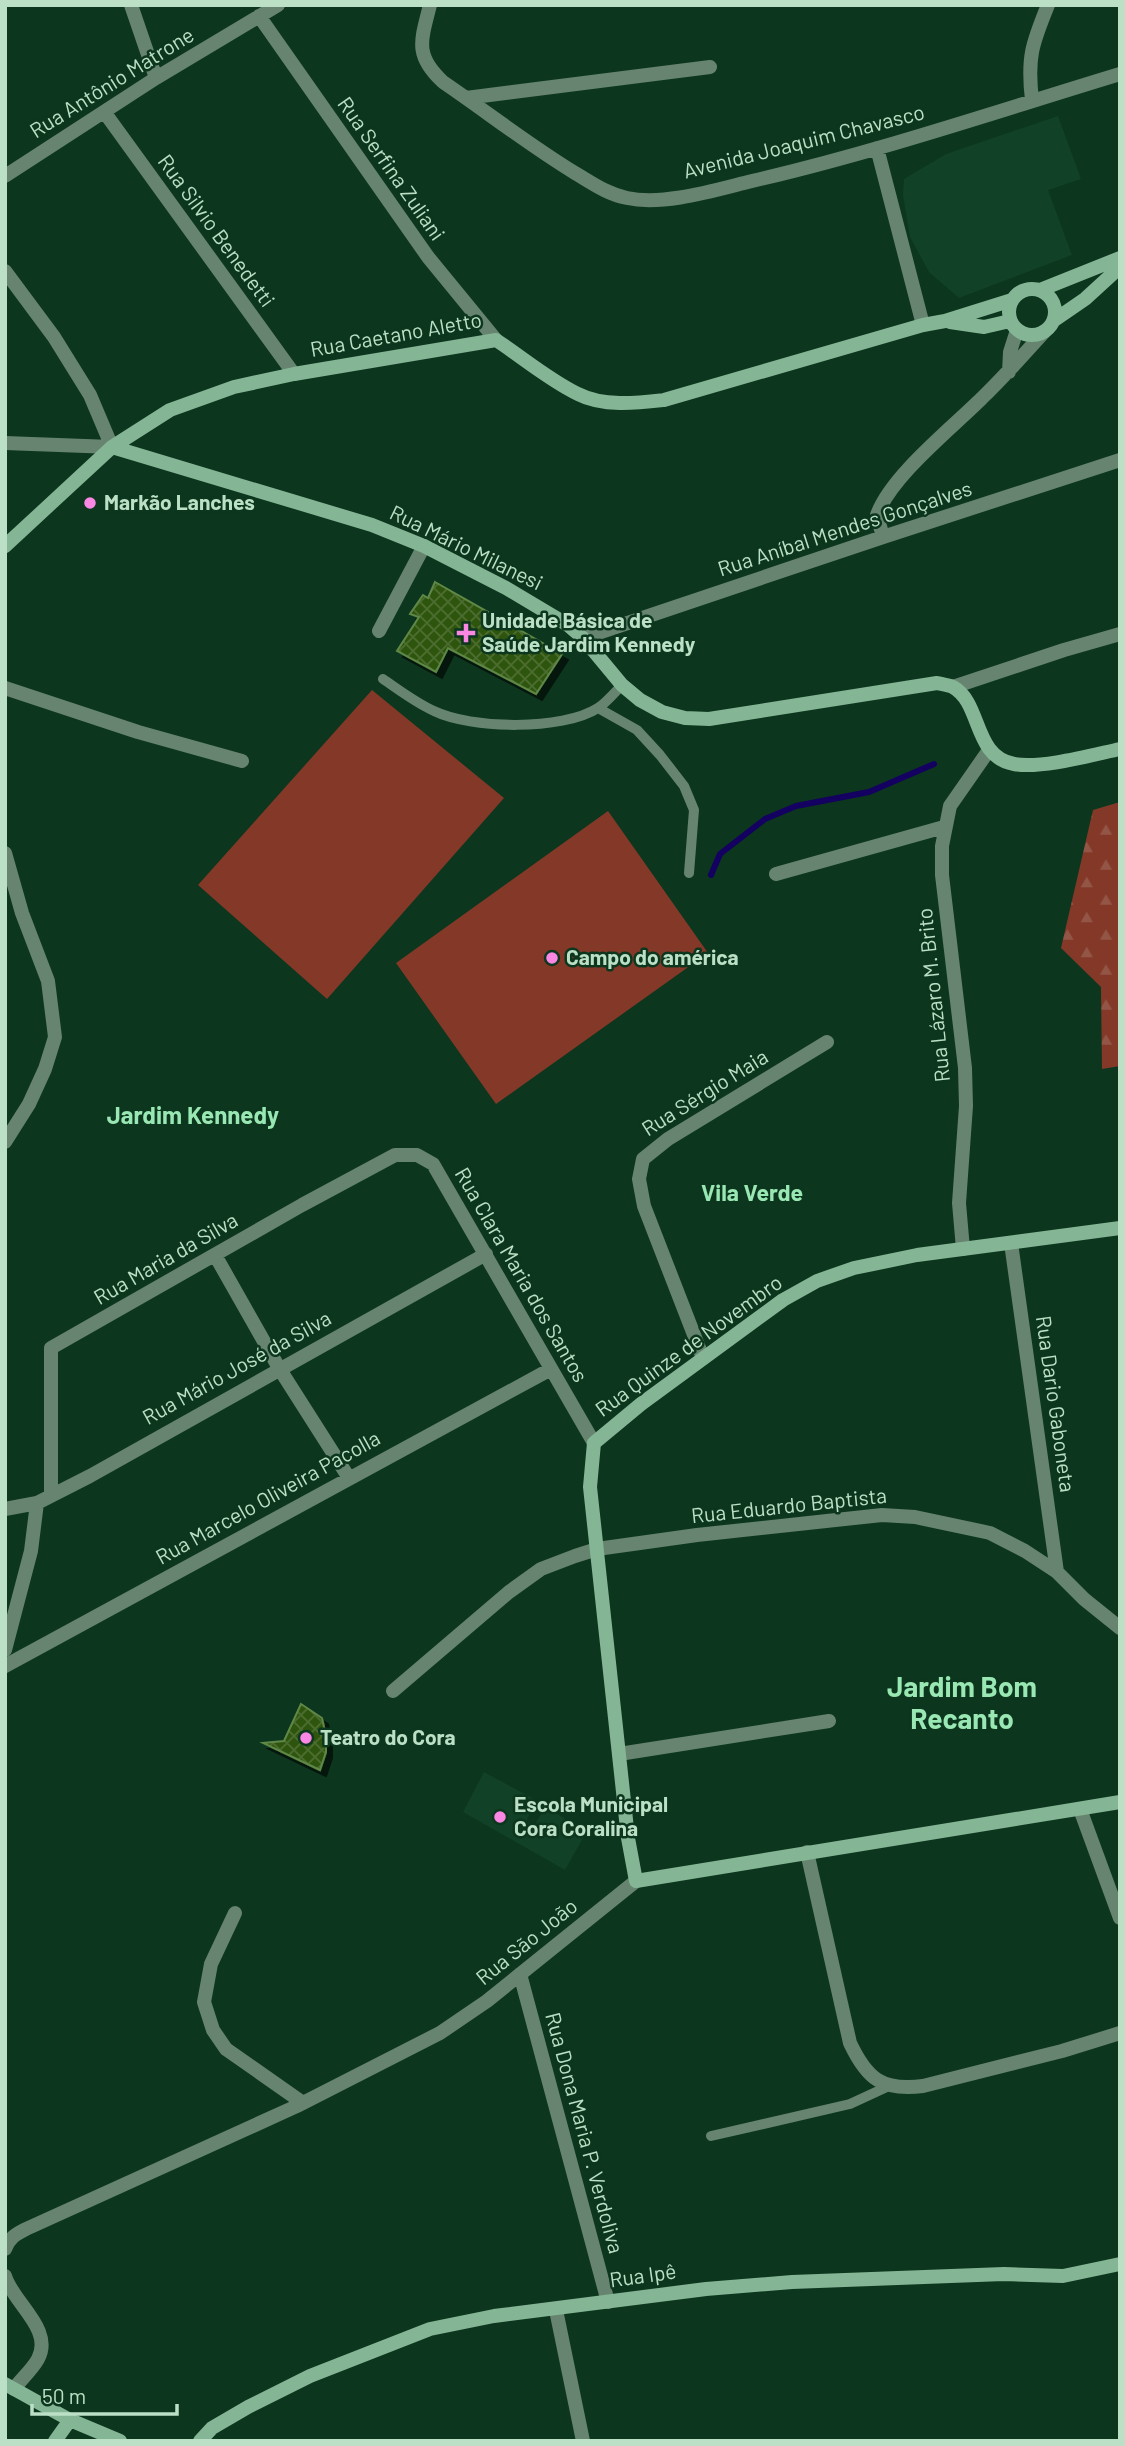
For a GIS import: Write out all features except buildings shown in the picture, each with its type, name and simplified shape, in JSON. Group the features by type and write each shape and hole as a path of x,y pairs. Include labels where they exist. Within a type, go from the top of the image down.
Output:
{"street":[{"path":"131,5 156,78"},
{"name":"Rua Antônio Matrone","path":"5,176 156,78 278,5"},
{"name":"Avenida Joaquim Chavasco","path":"429,5 421,40 422,56 429,69 443,82 554,160 605,191 650,201 713,191 877,148 1120,74"},
{"path":"1032,100 1028,70 1033,41 1048,5"},
{"name":"Rua Serfina Zuliani","path":"259,16 428,257 496,340"},
{"path":"466,98 710,67"},
{"name":"Rua Silvio Benedetti","path":"105,113 294,374"},
{"path":"877,148 923,325"},
{"path":"1009,372 1014,326 1008,310 1012,300 1020,292 1040,290 1120,258"},
{"path":"1014,326 1026,334 1036,335 1084,299 1120,267"},
{"path":"5,271 54,337 90,395 112,447"},
{"path":"883,537 877,515 886,498 945,432 1009,372 1049,326 1055,309 1050,298 1040,290"},
{"name":"Rua Caetano Aletto","path":"5,546 112,447 170,410 234,387 294,374 496,340 580,396 635,404 664,400 1012,300"},
{"name":"Rua Caetano Aletto","path":"945,321 984,327 1014,326"},
{"name":"Rua Mário Milanesi","path":"5,443 112,447 372,525 425,546 549,612 583,638 622,685 640,700 662,712 685,718 709,719 937,683 953,687 1064,650 1120,635"},
{"name":"Rua Aníbal Mendes Gonçalves","path":"583,638 1120,460"},
{"path":"379,631 425,546"},
{"path":"953,687 965,700 989,750 998,758 1013,764 1084,757 1120,749"},
{"path":"5,688 138,732 242,761"},
{"name":"Rua Lázaro M. Brito","path":"963,1249 959,1203 966,1106 965,1068 942,875 944,827 950,806 989,750"},
{"path":"776,874 944,827"},
{"path":"5,853 22,913 48,981 55,1037 45,1069 29,1104 5,1142"},
{"name":"Rua Sérgio Maia","path":"703,1358 644,1206 639,1179 643,1159 668,1139 827,1042"},
{"name":"Rua Maria da Silva","path":"51,1496 51,1348 395,1155 417,1155 433,1164"},
{"name":"Rua Clara Maria dos Santos","path":"433,1164 594,1443"},
{"name":"Rua Quinze de Novembro","path":"636,1881 628,1838 590,1487 594,1443 703,1358 783,1300 817,1281 854,1268 963,1249 1120,1228"},
{"name":"Rua Dario Gaboneta","path":"1011,1243 1057,1572"},
{"name":"Rua Mário José da Silva","path":"5,1509 37,1503 51,1496 486,1254"},
{"path":"215,1255 279,1368 349,1478"},
{"name":"Rua Marcelo Oliveira Pacolla","path":"5,1666 551,1369"},
{"path":"5,1650 31,1551 37,1503"},
{"name":"Rua Eduardo Baptista","path":"393,1691 500,1600 541,1569 597,1549 804,1522 883,1515 915,1517 990,1533 1026,1551 1057,1572 1084,1599 1120,1628"},
{"path":"619,1754 830,1721"},
{"name":"Rua São João","path":"5,2249 14,2236 26,2229 303,2103 440,2034 487,2001 636,1881 1120,1802"},
{"path":"1080,1809 1120,1918"},
{"path":"807,1852 850,2043 860,2064 874,2078 889,2086 923,2086 1062,2051 1120,2033"},
{"path":"235,1913 211,1964 204,2002 213,2030 226,2049 303,2103"},
{"name":"Rua Dona Maria P. Verdoliva","path":"520,1974 608,2302"},
{"name":"Rua Ipê","path":"200,2441 212,2428 310,2376 430,2329 494,2316 706,2289 792,2282 1004,2274 1063,2276 1120,2264"},
{"path":"5,2276 15,2298 34,2321 42,2337 42,2349 37,2359 9,2386 70,2420 120,2441"},
{"path":"556,2310 583,2441"},
{"path":"55,2441 70,2420"}],"lane":[{"path":"383,679 434,712 467,722 516,726 562,721 598,708 622,685"},
{"path":"598,708 637,730 684,786 694,810 689,873"},
{"path":"711,2136 850,2104 889,2086"}],"shaded area":[{"path":"1058,116 1081,179 1048,190 1072,255 959,298 929,272 910,237 903,195 904,179 946,154"},
{"name":"Escola Municipal Cora Coralina","path":"484,1772 536,1800 526,1822 535,1824 545,1807 587,1831 565,1870 463,1812"}],"green space":[{"path":"372,690 504,798 327,999 198,885"},
{"path":"1120,802 1120,1066 1102,1069 1101,987 1061,948 1093,810"},
{"name":"Campo do américa","path":"608,811 708,953 496,1104 396,963"}],"waterway":[{"path":"711,875 720,854 765,819 796,806 869,792 934,764"}],"place":[{"name":"Markão Lanches","path":"90,503"},
{"name":"Unidade Básica de Saúde Jardim Kennedy","path":"466,633"},
{"name":"Campo do américa","path":"552,958"},
{"name":"Teatro do Cora","path":"306,1738"},
{"name":"Escola Municipal Cora Coralina","path":"500,1817"}],"district":[{"name":"Jardim Kennedy","path":"193,1116"},
{"name":"Vila Verde","path":"752,1193"},
{"name":"Jardim Bom Recanto","path":"962,1703"}]}
